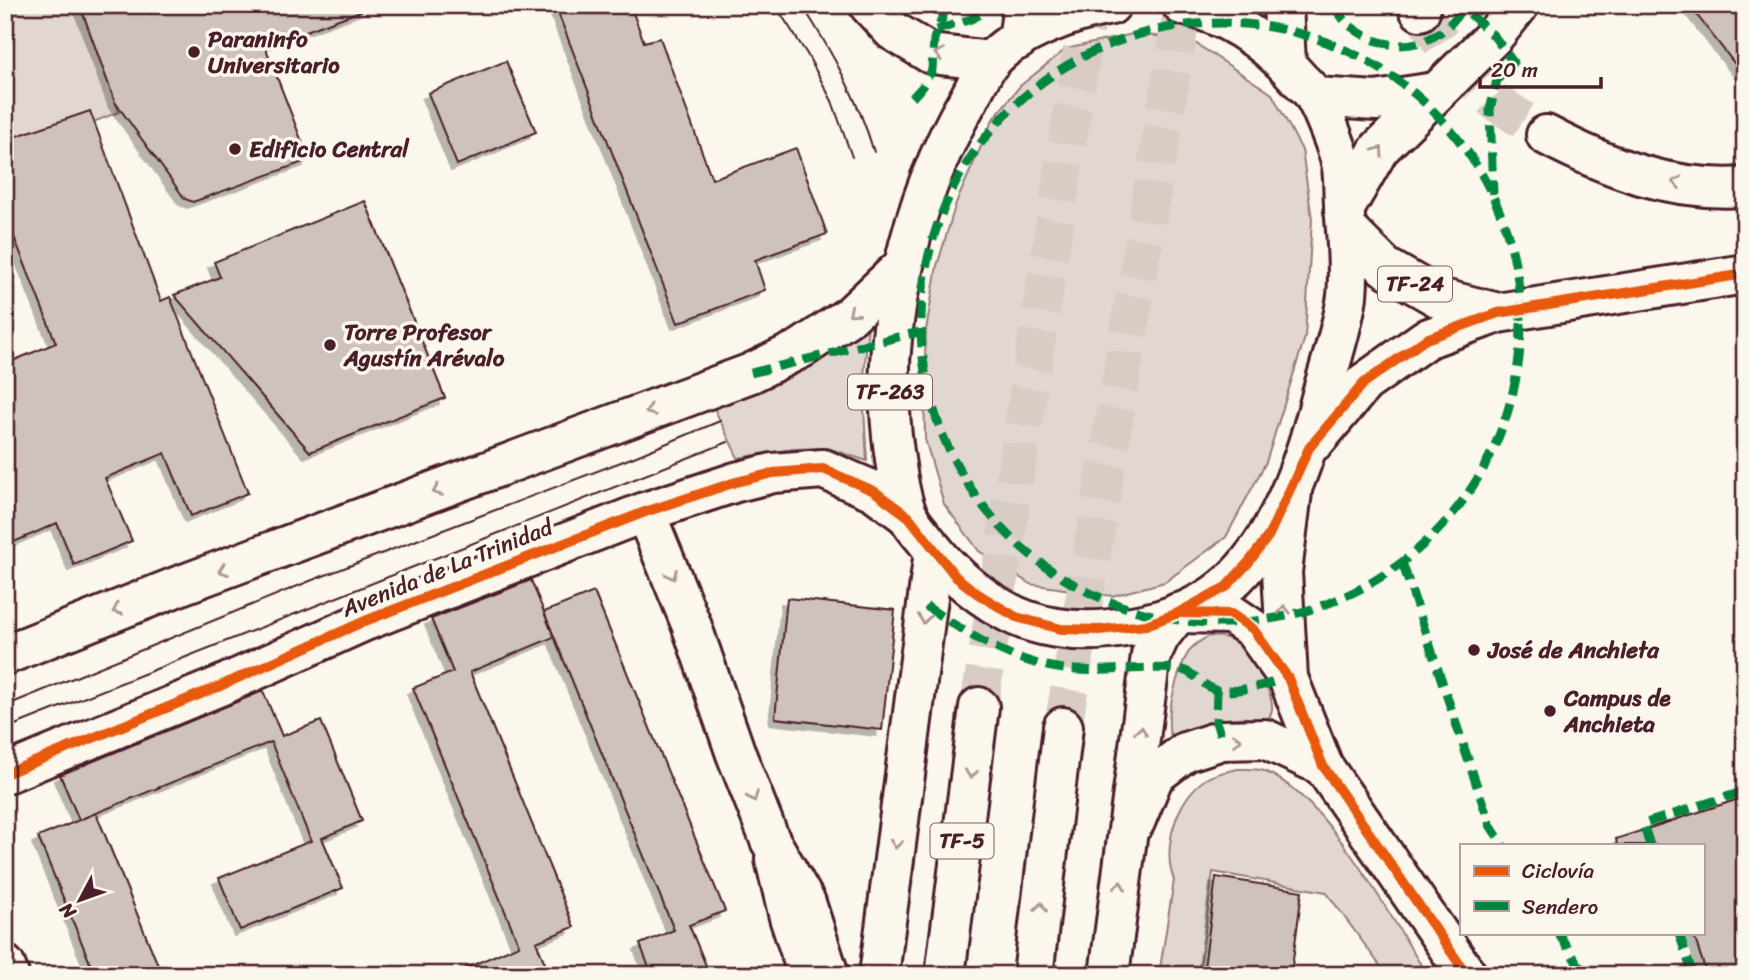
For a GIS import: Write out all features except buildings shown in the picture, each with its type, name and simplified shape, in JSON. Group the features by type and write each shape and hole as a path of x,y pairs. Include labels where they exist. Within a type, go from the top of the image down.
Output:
{"main road":[{"path":"869,5 892,31 932,54 1010,35 1111,5"},
{"name":"TF-263","path":"1010,35 959,116 933,169 904,266 895,312 890,367 890,424 897,470 909,517 956,577 978,594 1016,617 1061,629 1099,630 1146,625 1178,613 1226,587 1269,535 1309,448 1347,296 1341,162 1316,97 1286,64 1247,32 1204,10 1182,5"},
{"path":"1283,5 1286,64"},
{"path":"1345,219 1379,149 1494,36 1519,5"},
{"path":"1316,97 1376,101 1435,92"},
{"path":"1546,135 1592,159 1633,174 1714,189 1745,187"},
{"name":"TF-24","path":"1345,219 1385,267 1439,298 1498,313"},
{"path":"5,655 181,585 751,373 802,348 851,315 904,266"},
{"name":"TF-24","path":"1309,448 1364,383 1426,339 1498,313 1745,274"},
{"name":"Avenida de La Trinidad","path":"5,774 220,686 365,621 645,512 736,482 773,473 823,469 874,491 909,517"},
{"path":"1288,678 1282,572 1293,484"},
{"path":"645,512 691,624 736,754 770,840 789,917 808,975"},
{"path":"879,975 934,551"},
{"path":"1109,975 1151,655 1160,636 1178,613 1231,614 1252,629 1288,678 1323,766 1467,975"},
{"name":"TF-5","path":"945,975 979,707"},
{"path":"1033,975 1063,727"},
{"path":"1124,847 1154,776 1185,752 1222,740 1265,739 1323,766"},
{"path":"770,840 806,903 829,975"},
{"path":"5,965 9,975"}],"shaded area":[{"path":"5,5 80,5 119,112 65,133 5,140"},
{"path":"1133,34 1189,39 1272,94 1302,150 1312,219 1305,337 1266,462 1226,537 1165,582 1112,596 1030,584 979,551 944,504 925,439 924,383 926,330 937,266 956,203 993,119 1020,86 1066,49"},
{"path":"868,323 863,392 867,461 828,448 791,449 738,458 713,406 834,351"},
{"path":"1209,636 1230,639 1245,650 1265,682 1272,705 1271,713 1267,721 1249,718 1226,719 1182,733 1170,734 1169,716 1180,670 1190,650"},
{"path":"1238,769 1264,771 1287,784 1333,830 1374,889 1424,970 1423,975 1387,975 1326,892 1213,872 1199,975 1159,975 1174,880 1169,854 1174,825 1187,798 1196,787 1213,775"}],"tunnel":[{"path":"979,707 1089,5"},
{"path":"1063,727 1183,5"},
{"path":"1420,11 1451,56 1494,101 1546,135"}],"tram line":[{"path":"775,5 807,54 832,101 852,157"},
{"path":"802,5 843,76 874,152"},
{"path":"5,706 310,581 634,457 720,421"},
{"path":"5,729 728,442"}],"marked path":[{"path":"912,98 932,70 934,39 943,16 941,5"},
{"path":"937,30 971,19 995,5"},
{"path":"1334,5 1345,21 1358,31 1369,38 1394,45 1419,43 1431,38 1454,20 1462,5"},
{"path":"1470,14 1494,36 1513,62 1497,80 1490,110 1493,194"},
{"path":"1221,23 1280,29 1336,46 1388,73 1433,111 1471,156 1498,208 1515,264 1521,323 1515,382 1498,438 1471,490 1433,535 1388,573 1336,600 1280,617 1221,623 1162,617 1106,600 1054,573 1009,535 971,490 944,438 927,382 921,323 927,264 944,208 971,156 1009,111 1054,73 1106,46 1162,29 1221,23"},
{"path":"751,373 919,332"},
{"path":"1403,565 1490,825 1502,844"},
{"path":"926,606 997,648 1016,657 1055,668 1178,669 1188,672 1210,688 1222,691 1252,688 1288,678"},
{"path":"1217,690 1216,722 1222,740"},
{"path":"1650,844 1643,824 1745,791"},
{"path":"1559,934 1585,975"},
{"path":"1679,934 1693,975"}],"cycle path":[{"path":"5,774 220,686 365,621 645,512 736,482 773,473 823,469 874,491 909,517 956,577 1016,617 1061,629 1099,630 1146,625 1178,613 1226,587 1269,535 1309,448 1364,383 1426,339 1498,313 1745,274"},
{"path":"1181,613 1231,614 1253,629 1288,678 1323,766 1467,975"}],"place":[{"name":"Paraninfo Universitario","path":"194,52"},
{"name":"Edificio Central","path":"235,149"},
{"name":"Torre Profesor Agustín Arévalo","path":"330,345"},
{"name":"José de Anchieta","path":"1474,650"},
{"name":"Campus de Anchieta","path":"1550,711"}]}
